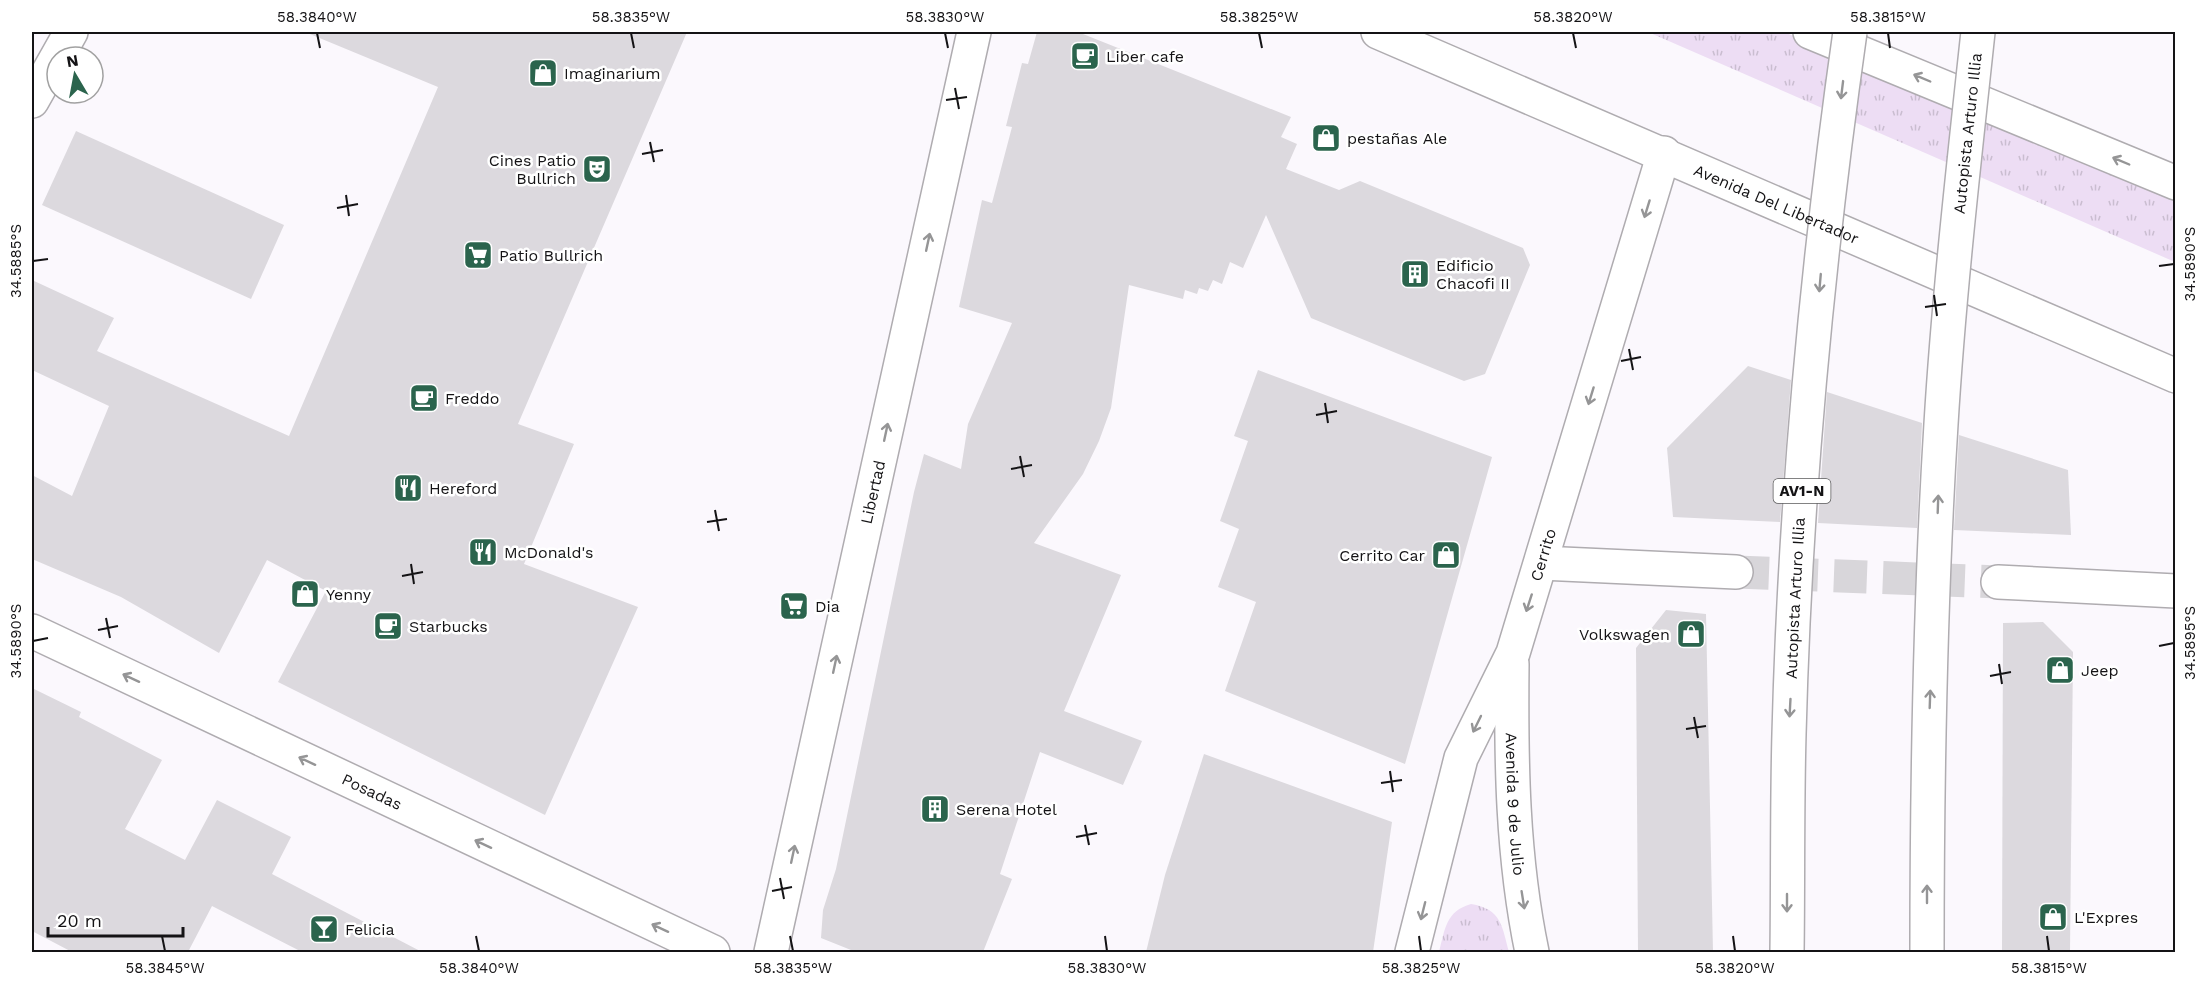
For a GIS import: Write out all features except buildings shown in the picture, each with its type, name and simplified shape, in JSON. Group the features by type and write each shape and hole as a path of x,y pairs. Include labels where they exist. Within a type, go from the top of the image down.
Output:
{"main road":[{"path":"32,101 71,32"},
{"name":"Libertad","path":"771,952 974,32"},
{"name":"Avenida Del Libertador","path":"1378,32 1664,153 2175,376"},
{"path":"1810,32 2175,183"},
{"name":"Autopista Arturo Illia","path":"1787,952 1789,733 1801,502 1821,271 1850,32"},
{"name":"Autopista Arturo Illia","path":"1927,952 1930,709 1941,424 1960,193 1978,32"},
{"name":"Cerrito","path":"1412,952 1461,758 1513,653 1664,153"},
{"path":"1541,564 1736,572"},
{"path":"1998,582 2175,591"},
{"name":"Posadas","path":"32,631 713,952"},
{"name":"Avenida 9 de Julio","path":"1513,653 1513,814 1517,865 1532,952"}],"green space":[{"path":"1648,32 1784,32 2175,201 2175,262"},
{"path":"1471,904 1489,910 1499,920 1509,952 1439,952 1451,916"}],"tunnel":[{"path":"1736,572 1998,582"}],"place":[{"name":"Liber cafe","path":"1085,56"},
{"name":"Imaginarium","path":"543,73"},
{"name":"pestañas Ale","path":"1326,138"},
{"name":"Cines Patio Bullrich","path":"597,169"},
{"name":"Patio Bullrich","path":"478,255"},
{"name":"Edificio Chacofi II","path":"1415,274"},
{"name":"Freddo","path":"424,398"},
{"name":"Hereford","path":"408,488"},
{"name":"McDonald's","path":"483,552"},
{"name":"Cerrito Car","path":"1446,555"},
{"name":"Yenny","path":"305,594"},
{"name":"Dia","path":"794,606"},
{"name":"Starbucks","path":"388,626"},
{"name":"Volkswagen","path":"1691,634"},
{"name":"Jeep","path":"2060,670"},
{"name":"Serena Hotel","path":"935,809"},
{"name":"L'Expres","path":"2053,917"},
{"name":"Felicia","path":"324,929"}]}
